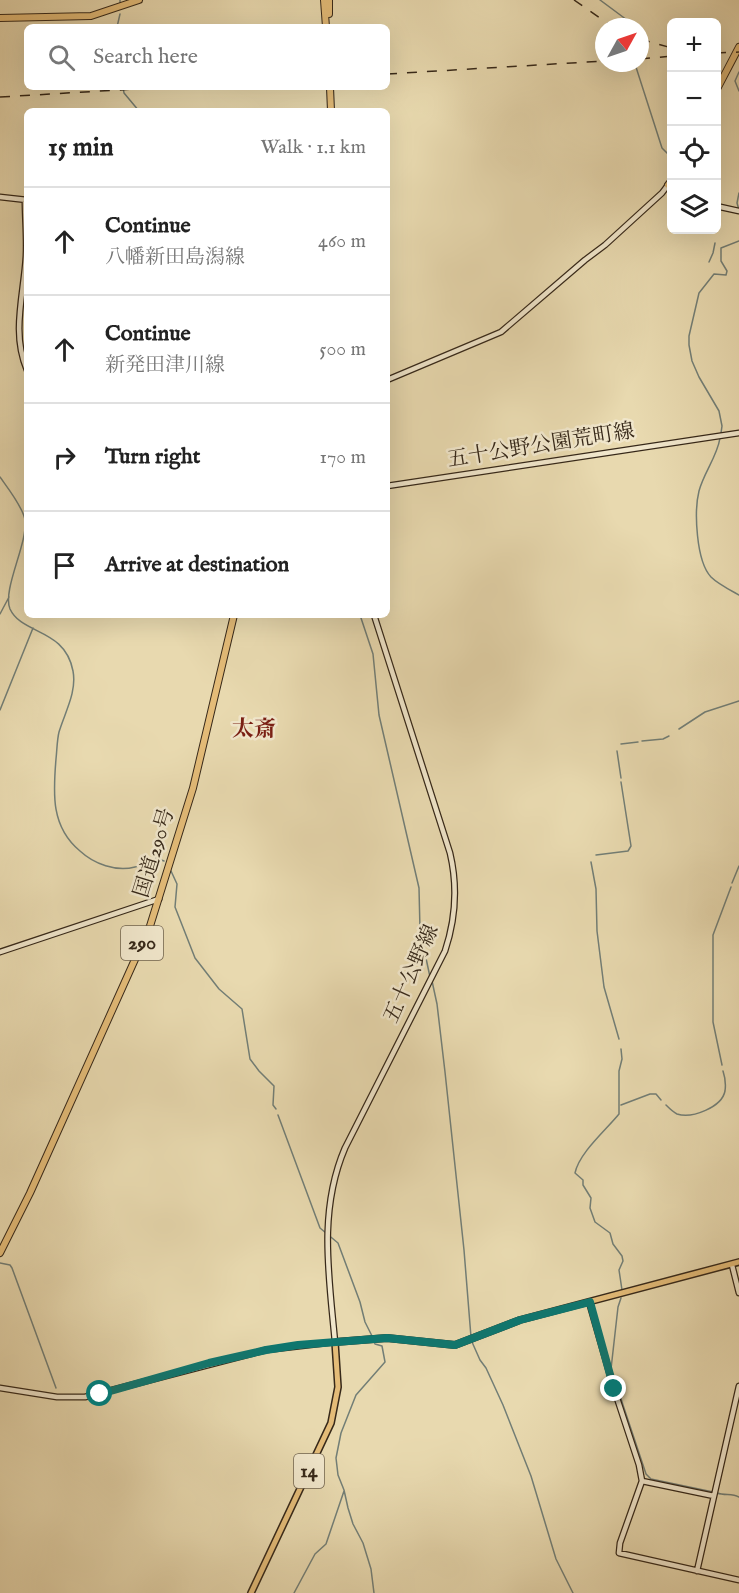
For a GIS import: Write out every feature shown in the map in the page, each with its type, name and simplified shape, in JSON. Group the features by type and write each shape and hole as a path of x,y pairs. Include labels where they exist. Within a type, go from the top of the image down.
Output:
{"highway":[{"path":"0,18 91,16 139,0"},
{"path":"326,0 327,24"},
{"path":"721,83 739,47"},
{"path":"330,90 331,108"},
{"name":"国道290号","path":"0,1253 30,1193 150,926 193,788 233,618"}],"main road":[{"path":"335,1342 387,1338 455,1345 520,1320 739,1262"},
{"name":"14","path":"251,1593 331,1423 338,1387 335,1342"}],"street":[{"path":"390,379 501,332 585,260 605,246 667,187"},
{"path":"0,197 24,200"},
{"path":"721,207 738,210"},
{"path":"24,272 18,320 24,360"},
{"name":"五十公野公園荒町線","path":"390,486 738,433"},
{"name":"五十公野線","path":"335,1342 327,1244 328,1215 334,1179 345,1148 445,951 455,904 450,853 375,618"},
{"path":"0,952 159,899"},
{"path":"732,1264 739,1293"},
{"path":"590,1302 642,1481 620,1543 619,1553 739,1580"},
{"path":"0,1388 57,1397 85,1397 266,1350 335,1342"},
{"path":"697,1571 739,1386"},
{"path":"642,1481 714,1496"}],"waterway":[{"path":"600,0 624,18"},
{"path":"118,24 120,14"},
{"path":"638,72 662,148 667,153"},
{"path":"739,72 735,81 739,91"},
{"path":"124,90 136,108"},
{"path":"739,193 737,203 739,210"},
{"path":"721,433 719,411 692,361 689,336 699,293 714,274 726,275 727,271 721,261 721,248 739,241"},
{"path":"709,262 715,243"},
{"path":"720,438 697,500 699,548 706,570 711,577 739,595"},
{"path":"0,477 24,515"},
{"path":"24,536 9,590 10,609 24,624 53,639 61,647 68,657 74,679 72,694 57,742 55,797 59,821 71,842 86,856 99,863 113,868 128,868 140,866 156,858 164,861"},
{"path":"0,614 9,597"},
{"path":"361,618 373,654 379,715 419,888 420,930 430,977"},
{"path":"0,710 33,628"},
{"path":"679,729 705,712 739,701"},
{"path":"642,741 663,739 669,736"},
{"path":"621,744 638,742"},
{"path":"617,751 621,778"},
{"path":"596,855 628,851 631,846 621,782"},
{"path":"591,862 596,889 597,931 604,987 619,1039"},
{"path":"732,883 739,866"},
{"path":"171,871 177,884 175,907 195,958 219,989 242,1009 250,1059 274,1086 273,1105 276,1109"},
{"path":"722,1065 713,1022 713,935 731,887"},
{"path":"432,981 445,1072 471,1337"},
{"path":"621,1049 619,1114 587,1150 575,1173 583,1180 583,1185 591,1198 590,1208 595,1222 610,1233 613,1244 622,1256 623,1261 619,1270 622,1290"},
{"path":"666,1105 676,1113 683,1115 698,1113 712,1107 723,1097 725,1091 723,1071"},
{"path":"621,1105 650,1094 656,1094 661,1100"},
{"path":"278,1115 320,1228 338,1243 372,1336"},
{"path":"0,1263 10,1265 12,1268 56,1388"},
{"path":"621,1298 611,1369 646,1474 651,1479 713,1492"},
{"path":"373,1340 375,1344 382,1346 385,1362 356,1395 341,1433 336,1458 338,1475 353,1524 363,1543 371,1569 374,1593"},
{"path":"472,1342 503,1405 531,1476 556,1559 573,1593"},
{"path":"294,1593 315,1554 326,1544 344,1491"},
{"path":"717,1493 739,1497"}],"railway":[{"path":"574,0 600,18"},
{"path":"649,42 667,47"},
{"path":"721,53 739,52"},
{"path":"649,58 667,56"},
{"path":"390,74 595,62"},
{"path":"0,97 118,90"}],"district":[{"name":"太斎","path":"254,730"}],"route":[{"path":"100,1394 209,1363 298,1345 387,1338 455,1345 520,1320 590,1302 614,1389"}]}
